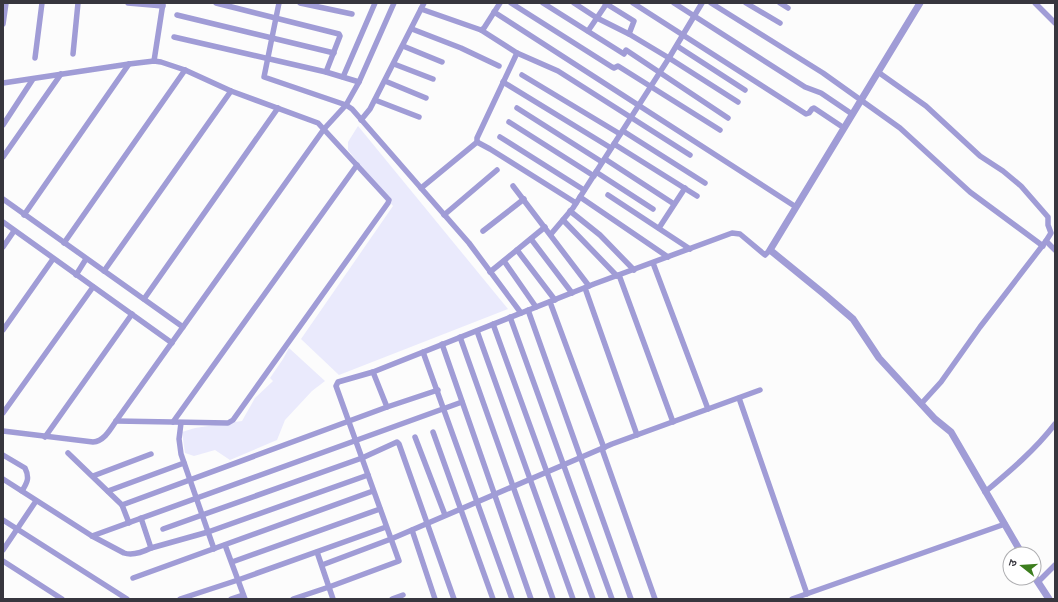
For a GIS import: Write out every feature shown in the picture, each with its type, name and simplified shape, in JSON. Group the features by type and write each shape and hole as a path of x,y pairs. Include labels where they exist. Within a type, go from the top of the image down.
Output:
{"street":[{"path":"3,24 6,3"},
{"path":"35,58 42,3"},
{"path":"74,54 78,3"},
{"path":"128,3 163,5 154,61"},
{"path":"216,3 340,34 326,72"},
{"path":"279,3 264,77 346,105 352,109 468,243 521,313"},
{"path":"300,3 352,14"},
{"path":"343,77 375,3"},
{"path":"3,431 93,442 103,439 324,129 346,105 359,82 394,3"},
{"path":"481,30 484,28 500,3"},
{"path":"511,3 612,67 614,68 618,66 720,130"},
{"path":"543,3 624,54 626,50 728,118"},
{"path":"574,3 597,18 629,34 669,58 738,102"},
{"path":"588,31 606,3 634,21 635,24 629,34"},
{"path":"633,3 806,114 814,108 844,128"},
{"path":"674,3 805,87 821,93 852,114"},
{"path":"551,234 580,197 677,46 702,3"},
{"path":"746,3 780,23"},
{"path":"780,3 788,8"},
{"path":"294,599 399,561 348,422 336,386 338,382 373,372 587,287 735,232 740,234 765,255 770,250 920,3"},
{"path":"1036,3 1055,23"},
{"path":"714,4 823,73 900,128 970,192 1044,244 1055,250"},
{"path":"361,120 375,100 423,6 481,30 518,53 558,71 690,155"},
{"path":"494,12 796,207"},
{"path":"177,15 334,53"},
{"path":"412,29 461,48 499,66"},
{"path":"174,37 326,72 359,82"},
{"path":"403,46 442,62"},
{"path":"677,46 745,90"},
{"path":"477,142 476,138 518,53"},
{"path":"3,83 154,61 185,70 231,91 318,123 388,198 388,204 235,418 228,423 116,421"},
{"path":"24,215 129,64"},
{"path":"394,64 433,79"},
{"path":"64,243 185,70"},
{"path":"878,72 926,106 980,156 1003,171 1021,186 1048,217 1048,225 1051,233 980,327 941,382 921,404"},
{"path":"3,157 61,74"},
{"path":"522,75 705,183"},
{"path":"3,125 33,79"},
{"path":"385,81 426,98"},
{"path":"503,82 697,196"},
{"path":"104,271 231,91"},
{"path":"375,100 419,117"},
{"path":"144,299 278,108"},
{"path":"517,108 674,204"},
{"path":"509,122 653,209"},
{"path":"500,137 584,190"},
{"path":"420,188 477,142"},
{"path":"477,142 576,203"},
{"path":"173,422 357,165"},
{"path":"444,215 497,170"},
{"path":"513,186 551,234 587,287 637,435"},
{"path":"659,228 685,188"},
{"path":"608,195 690,249"},
{"path":"580,197 668,257"},
{"path":"3,199 183,327"},
{"path":"483,232 524,199"},
{"path":"570,211 600,235 634,270"},
{"path":"563,220 618,276 673,422"},
{"path":"3,222 172,343"},
{"path":"490,272 545,227"},
{"path":"3,247 14,231"},
{"path":"531,239 572,293"},
{"path":"517,250 552,301 655,599"},
{"path":"770,250 853,319 879,358 935,419 954,435 985,492 1017,546"},
{"path":"3,330 53,259"},
{"path":"76,275 86,259"},
{"path":"504,261 536,307"},
{"path":"653,263 708,409"},
{"path":"3,412 93,287"},
{"path":"528,310 631,599"},
{"path":"45,437 132,314"},
{"path":"510,317 612,599"},
{"path":"493,324 593,599"},
{"path":"477,330 573,599"},
{"path":"460,337 554,599"},
{"path":"442,344 531,599"},
{"path":"424,352 512,599"},
{"path":"373,372 387,407"},
{"path":"122,505 387,407 438,390"},
{"path":"322,565 391,539 603,448 760,390"},
{"path":"739,398 807,594"},
{"path":"92,536 462,402"},
{"path":"180,422 179,439 181,454 214,549"},
{"path":"985,492 1015,468 1055,424"},
{"path":"433,432 493,599"},
{"path":"416,437 445,515"},
{"path":"164,529 362,458 395,442 398,442 454,599"},
{"path":"68,453 122,505 129,523"},
{"path":"93,476 151,454"},
{"path":"3,456 25,468 28,475 28,482 22,491"},
{"path":"108,491 184,464"},
{"path":"3,479 92,536 129,555 208,532 368,474"},
{"path":"133,578 374,491"},
{"path":"3,550 36,500"},
{"path":"232,562 380,509"},
{"path":"140,518 151,548"},
{"path":"3,520 127,599"},
{"path":"792,599 1005,524"},
{"path":"180,599 238,580 386,527"},
{"path":"412,530 435,599"},
{"path":"225,545 244,597 231,599"},
{"path":"317,552 333,599"},
{"path":"3,561 62,599"},
{"path":"1042,575 1055,565"},
{"path":"1041,586 1049,599"},
{"path":"392,599 403,595"}],"shaded area":[{"path":"358,126 508,309 339,375 301,339 393,206 348,150 348,142"},
{"path":"289,348 325,381 312,391 285,420 277,440 230,460 215,450 194,456 185,453 182,432 195,428 242,421 255,398 273,381 270,378"}]}
